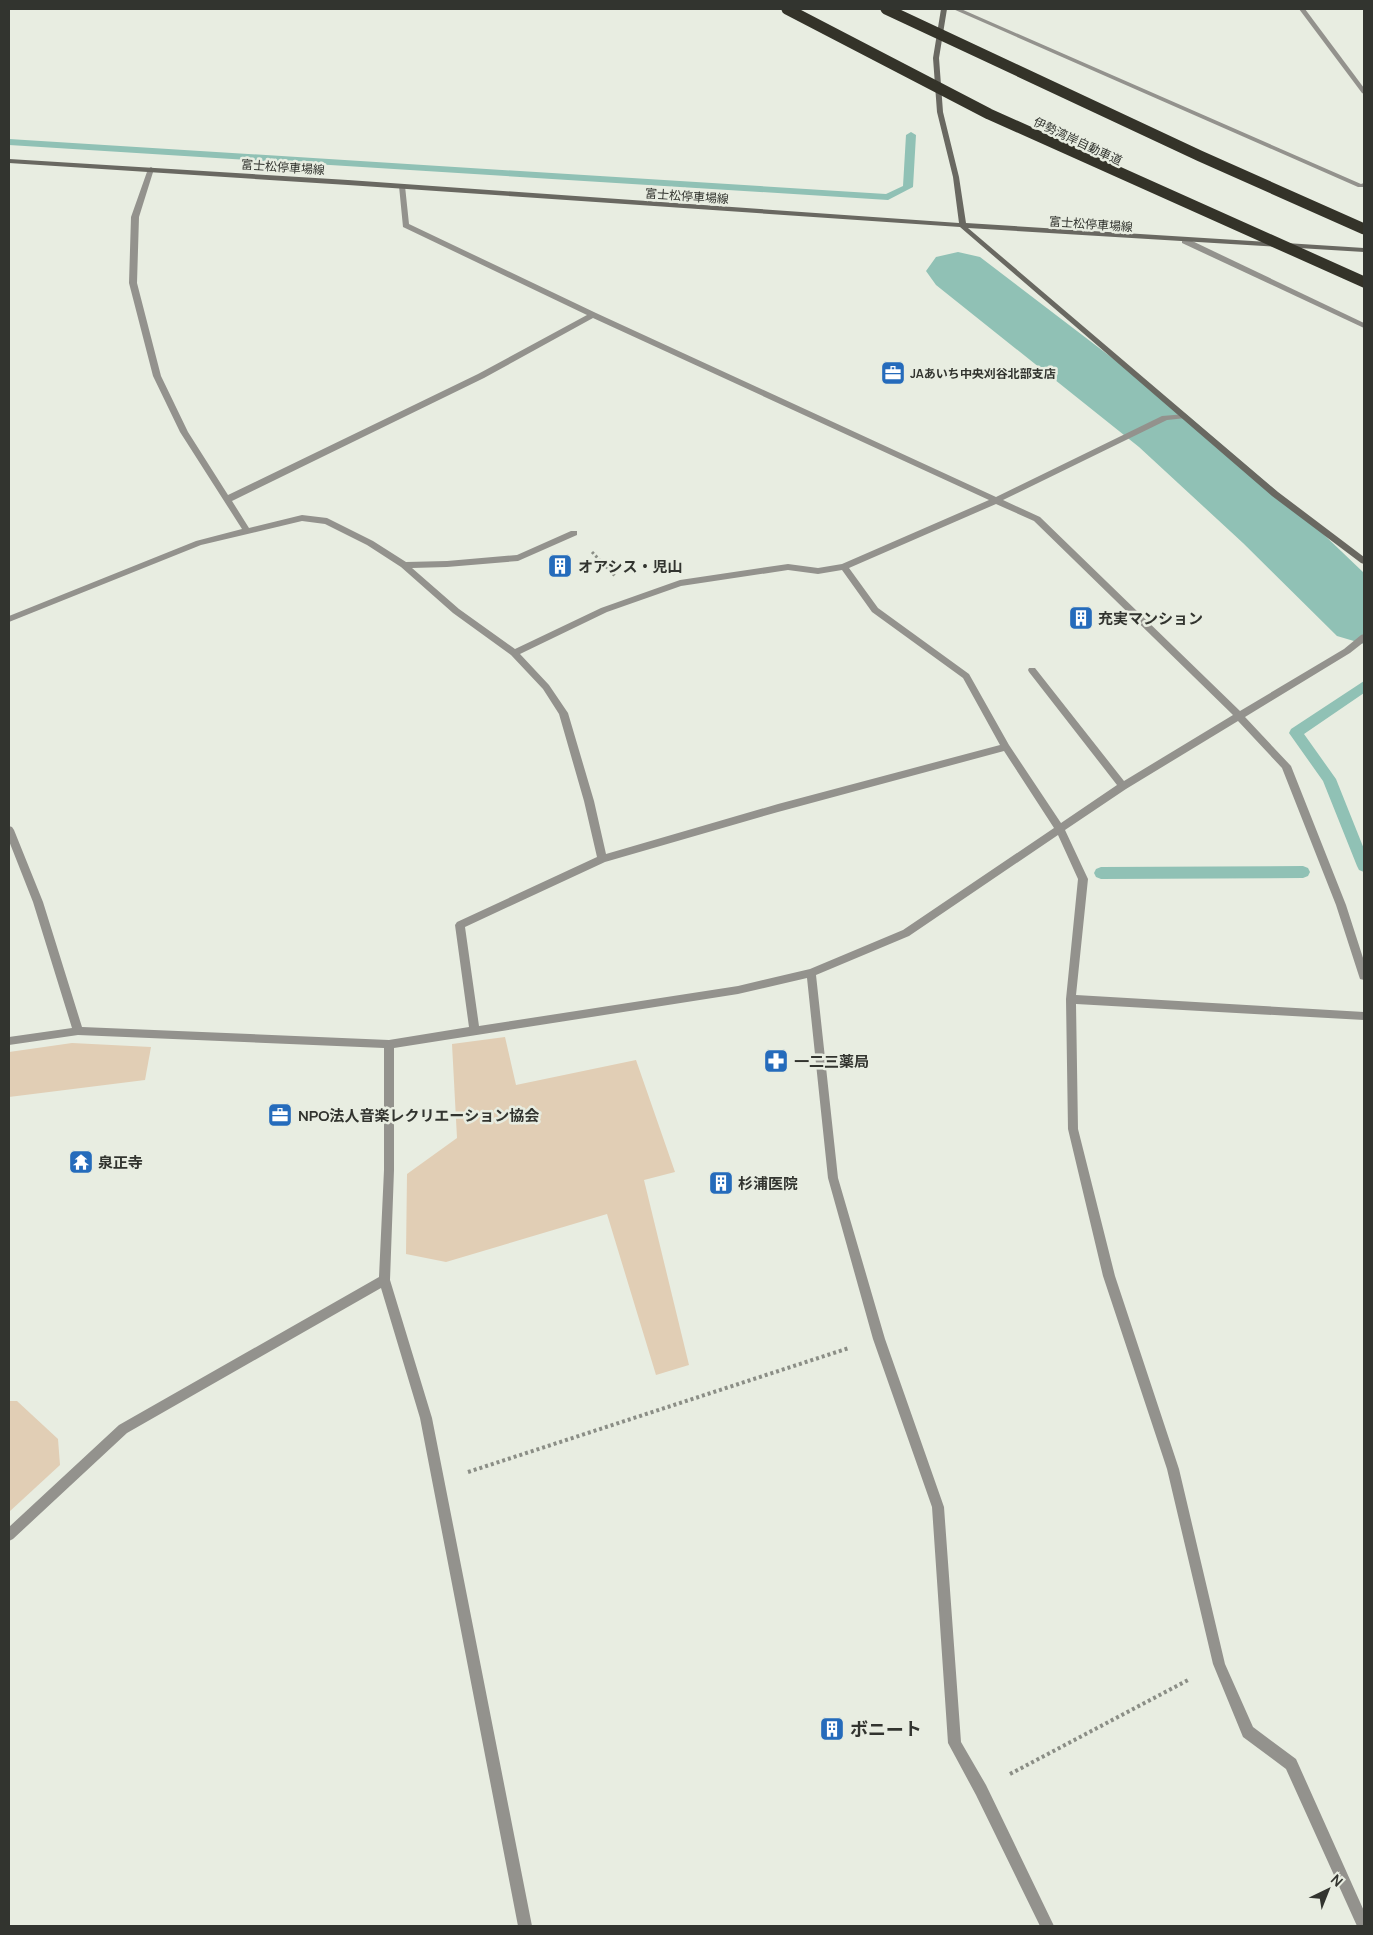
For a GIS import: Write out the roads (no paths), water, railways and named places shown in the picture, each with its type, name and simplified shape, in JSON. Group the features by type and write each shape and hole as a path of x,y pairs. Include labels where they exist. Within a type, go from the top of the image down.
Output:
{"highway":[{"name":"伊勢湾岸自動車道","path":"787,9 989,114 1364,282"},
{"path":"886,9 1191,152 1364,229"}],"main road":[{"path":"944,9 936,58 940,112 956,178 963,227 1275,494 1364,560"},
{"name":"富士松停車場線","path":"9,161 402,186 963,227 1364,250"}],"street":[{"path":"956,9 1360,186 1364,186"},
{"path":"1302,9 1310,9"},
{"path":"1302,9 1364,92"},
{"path":"150,169 135,217 133,283 156,376 184,432 226,500 248,531"},
{"path":"402,186 406,225 593,316 1037,519 1238,716 1286,766 1342,905 1364,976"},
{"path":"1185,241 1364,326"},
{"path":"226,500 481,376 593,316"},
{"path":"514,654 604,610 680,583 788,567 818,570 844,567 997,500 1165,418 1183,416"},
{"path":"9,619 199,543 302,518 327,521 370,543 404,565 456,611 514,654 546,687 563,713 588,801 602,860"},
{"path":"404,565 447,564 518,558 574,533"},
{"path":"844,567 874,610 966,676 1006,747 1060,829 1083,879 1071,999 1074,1129 1109,1276 1173,1469 1220,1664 1248,1732 1291,1764 1364,1926"},
{"path":"9,1041 78,1031 389,1044 738,990 811,973 906,933 1122,786 1347,651 1364,637"},
{"path":"1032,670 1122,786"},
{"path":"475,1030 460,925 602,860 778,808 1006,747"},
{"path":"9,830 38,902 78,1031"},
{"path":"811,973 832,1178 879,1339 938,1507 955,1743 981,1790 1047,1926"},
{"path":"1071,999 1364,1016"},
{"path":"389,1044 390,1170 384,1280 426,1418 525,1926"},
{"path":"9,1534 123,1429 384,1280"}],"waterway":[{"path":"9,142 888,197 908,187 911,135"},
{"path":"958,271 1163,431 1269,525 1364,617"},
{"path":"1364,686 1296,733 1329,779 1364,866"},
{"path":"1101,873 1303,872"}],"place":[{"name":"JAあいち中央刈谷北部支店","path":"893,373"},
{"name":"オアシス・児山","path":"560,566"},
{"name":"充実マンション","path":"1081,618"},
{"name":"一二三薬局","path":"776,1061"},
{"name":"NPO法人音楽レクリエーション協会","path":"280,1115"},
{"name":"泉正寺","path":"81,1162"},
{"name":"杉浦医院","path":"721,1183"},
{"name":"ボニート","path":"832,1729"}]}
